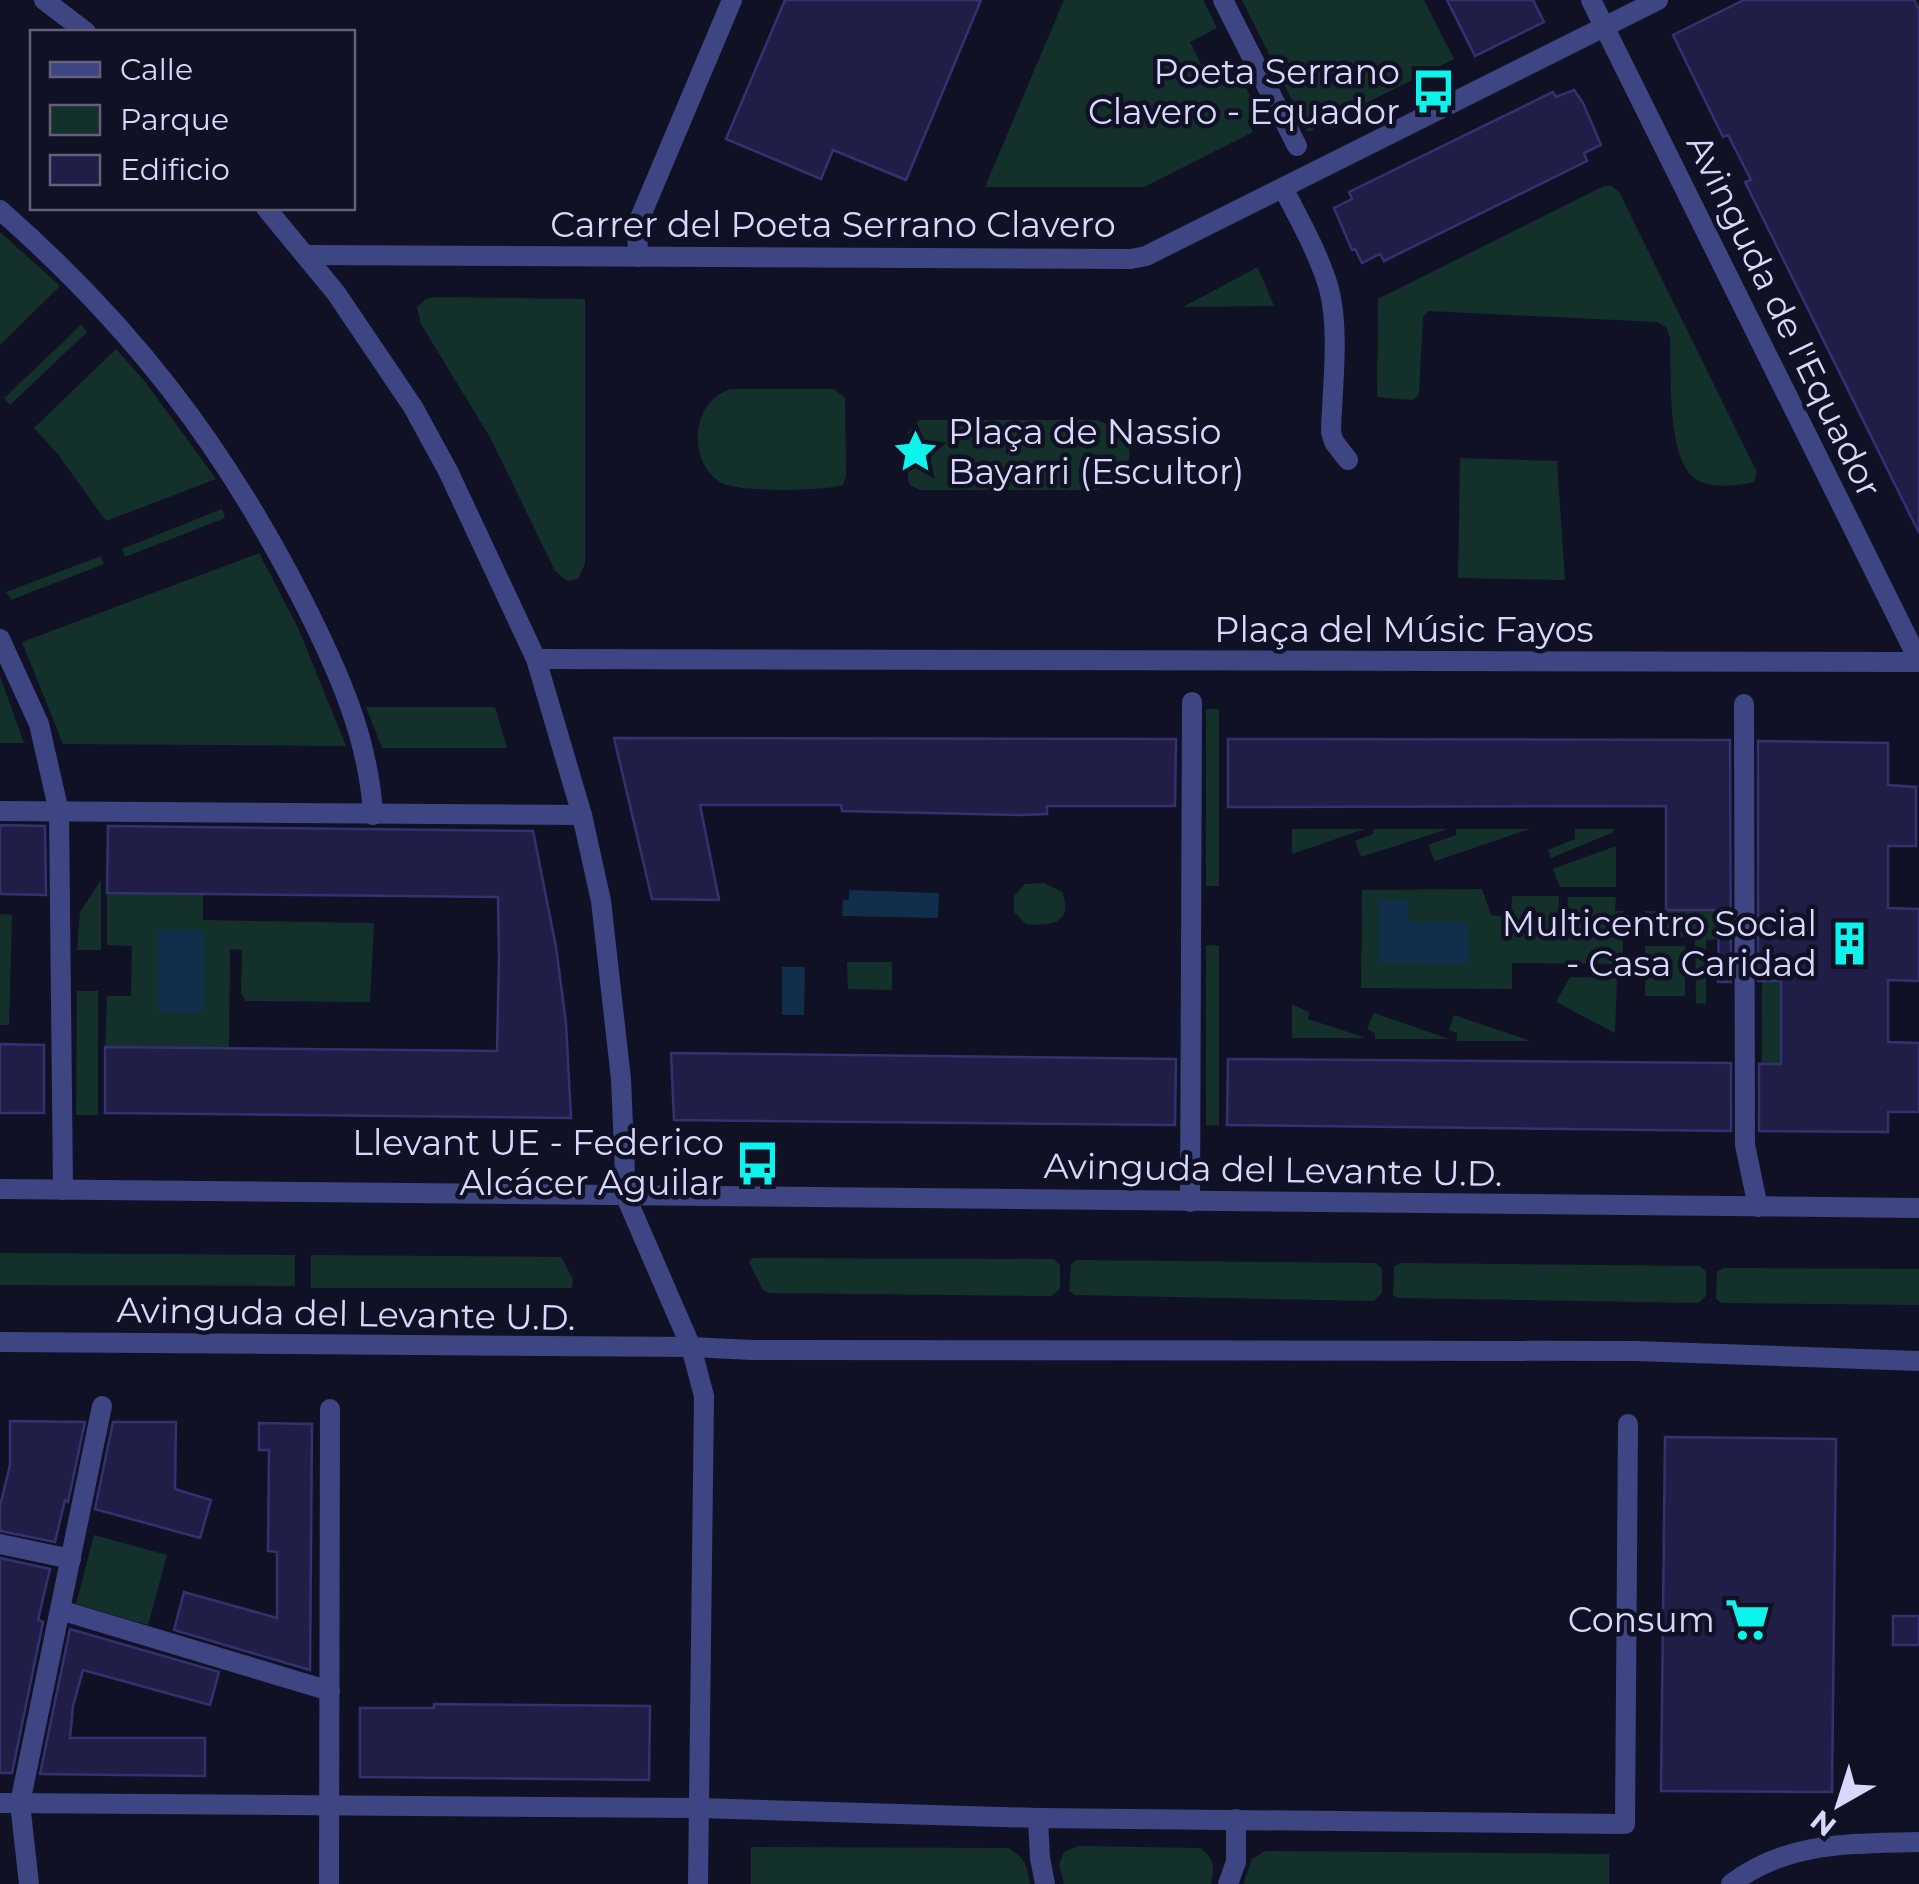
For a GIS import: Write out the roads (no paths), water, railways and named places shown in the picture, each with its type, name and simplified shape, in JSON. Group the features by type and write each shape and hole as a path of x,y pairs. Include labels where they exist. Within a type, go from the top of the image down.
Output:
{"street":[{"path":"44,0 83,30"},
{"path":"638,257 637,225 732,0"},
{"path":"1223,0 1297,146"},
{"name":"Avinguda de l'Equador","path":"1591,0 1919,662"},
{"name":"Carrer del Poeta Serrano Clavero","path":"308,255 1130,258 1164,249 1658,0"},
{"path":"1283,188 1329,291 1331,432 1348,460"},
{"path":"0,210 72,277 138,348 199,424 266,528 350,705 363,743 372,815"},
{"path":"268,210 308,255 360,326 413,407 448,472 536,659 582,815 601,901 613,988 626,1196 691,1347 704,1396 698,1884"},
{"path":"0,639 40,724 59,812 63,1190"},
{"name":"Plaça del Músic Fayos","path":"536,659 1919,662"},
{"path":"1190,1202 1192,702"},
{"path":"1744,704 1745,1145 1758,1207"},
{"path":"0,811 582,815"},
{"name":"Avinguda del Levante U.D.","path":"0,1189 1919,1208"},
{"name":"Avinguda del Levante U.D.","path":"0,1342 752,1350 1636,1351 1919,1360"},
{"path":"29,1884 10,1803 60,1610 102,1406"},
{"path":"329,1884 330,1410"},
{"path":"10,1803 698,1808 1038,1818 1624,1824 1628,1424"},
{"path":"0,1544 71,1559"},
{"path":"60,1610 330,1691"},
{"path":"1038,1818 1045,1884"},
{"path":"1228,1884 1236,1862 1236,1819"},
{"path":"1731,1884 1766,1860 1806,1848 1919,1842"}],"water":[{"path":"849,890 939,893 938,918 842,916 843,900 849,900"},
{"path":"1379,900 1408,900 1409,922 1468,922 1469,964 1379,963"},
{"path":"158,930 204,930 204,1013 158,1012"},
{"path":"782,967 805,967 804,1015 782,1015"}],"place":[{"name":"Poeta Serrano Clavero - Equador","path":"1433,92"},
{"name":"Plaça de Nassio Bayarri (Escultor)","path":"915,452"},
{"name":"Multicentro Social - Casa Caridad","path":"1850,944"},
{"name":"Llevant UE - Federico Alcácer Aguilar","path":"757,1163"},
{"name":"Consum","path":"1748,1620"}]}
